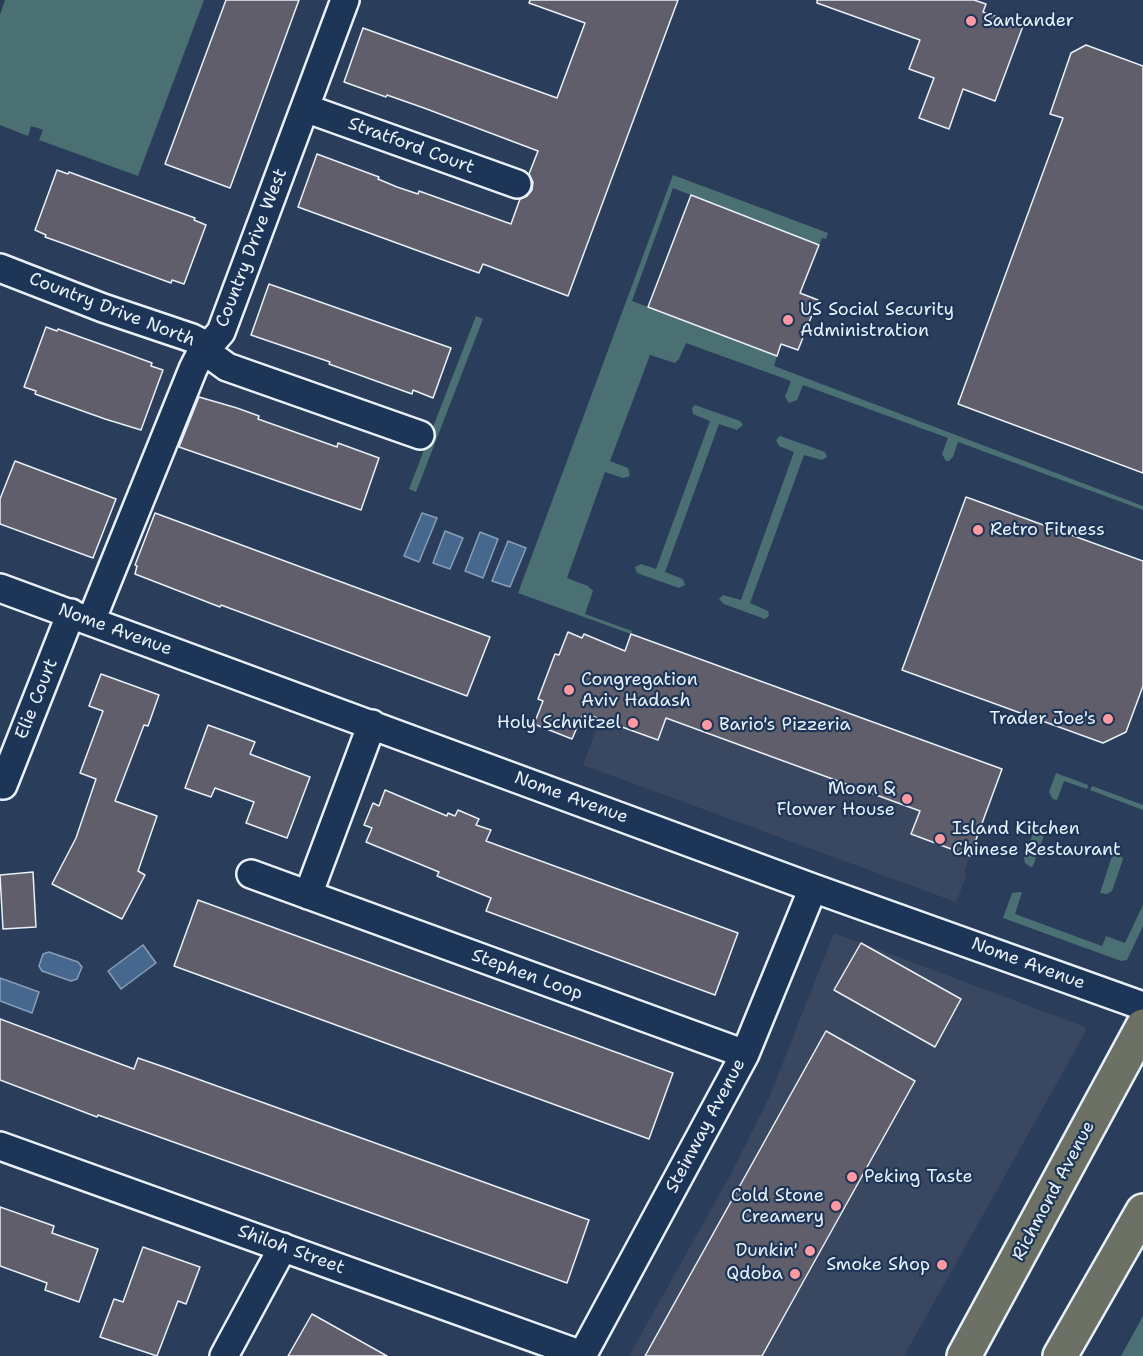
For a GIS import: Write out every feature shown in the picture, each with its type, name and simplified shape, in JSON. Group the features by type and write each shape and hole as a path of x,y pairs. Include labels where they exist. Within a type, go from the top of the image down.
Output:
{"main road":[{"name":"Richmond Avenue","path":"964,1356 1143,1026"},
{"path":"1060,1356 1143,1211"}],"street":[{"name":"Country Drive West","path":"81,617 193,369 206,348 221,332 345,0"},
{"name":"Stratford Court","path":"305,108 517,184"},
{"name":"Country Drive North","path":"0,268 103,308 192,338 200,342 227,367 420,435"},
{"name":"Nome Avenue","path":"0,588 813,888 1143,1006"},
{"name":"Elie Court","path":"3,785 81,617"},
{"path":"308,895 372,724"},
{"name":"Stephen Loop","path":"251,874 745,1054"},
{"name":"Steinway Avenue","path":"582,1356 745,1054 813,888"},
{"name":"Shiloh Street","path":"0,1146 582,1356"},
{"path":"224,1356 283,1247"}],"shaded area":[{"path":"422,513 437,518 419,562 404,556"},
{"path":"445,531 463,538 450,569 433,563"},
{"path":"480,532 498,539 483,578 465,571"},
{"path":"508,541 526,548 510,587 492,581"},
{"path":"631,634 1002,769 964,872 967,874 956,902 583,765"},
{"path":"834,933 1085,1027 1086,1031 904,1356 629,1356 731,1174 769,1098"},
{"path":"143,945 156,963 121,989 108,971"},
{"path":"49,952 78,962 82,967 77,979 71,981 42,971 39,966 43,954"},
{"path":"0,978 39,992 32,1013 0,1001"}],"green space":[{"path":"5,0 204,0 138,176 39,140 43,130 38,128 31,126 28,136 0,125 0,15"},
{"path":"673,175 828,233 826,239 822,238 819,245 673,188 632,301 777,356 774,366 1143,506 1143,510 958,442 953,457 946,461 942,454 948,438 803,385 797,400 789,403 785,397 791,381 686,343 675,363 650,355 610,461 628,468 630,476 623,478 605,472 567,578 588,586 593,591 585,614 632,631 631,634 518,593"},
{"path":"476,316 483,319 416,492 409,489"},
{"path":"695,405 740,421 743,425 737,430 719,424 665,572 683,579 685,585 679,588 637,573 635,567 641,564 656,569 710,421 693,414 692,408"},
{"path":"780,436 825,452 827,457 822,460 804,455 750,603 768,611 769,616 765,619 724,604 719,599 723,595 741,600 794,452 779,446 776,440"},
{"path":"1056,773 1088,785 1087,789 1064,781 1057,800 1053,799 1049,792"},
{"path":"1092,786 1143,805 1143,810 1090,790"},
{"path":"1042,825 1047,827 1031,867 1025,863 1024,858 1035,828"},
{"path":"1118,852 1123,859 1112,891 1107,894 1100,893 1113,853"},
{"path":"1022,892 1015,914 1102,946 1106,936 1125,943 1143,905 1143,926 1127,960 1121,961 1003,918 1012,893"},
{"path":"1143,1316 1143,1356 1121,1356"}],"building":[{"path":"226,0 299,0 230,188 165,164"},
{"path":"530,0 678,0 568,296 483,264 479,273 298,207 317,154 379,177 378,179 397,187 418,194 419,191 511,224 520,199 532,190 533,182 529,174 538,151 424,108 344,82 363,28 557,98 585,23 529,3"},
{"path":"817,0 974,0 986,4 983,12 1023,26 995,101 963,89 949,129 919,118 934,78 909,69 920,40 817,3"},
{"path":"1086,45 1143,66 1143,473 958,404 1063,118 1050,114 1071,53"},
{"path":"57,170 68,174 69,172 195,218 194,220 206,225 184,284 172,280 171,283 45,237 46,235 35,230"},
{"path":"691,195 819,245 800,293 818,300 798,350 781,344 777,356 648,307"},
{"path":"269,284 451,348 433,398 413,390 412,394 329,364 330,362 251,335"},
{"path":"46,327 57,331 58,329 125,353 152,363 151,366 163,370 141,430 35,394 36,391 24,387"},
{"path":"199,397 237,408 259,416 258,419 337,447 338,443 379,458 361,510 179,447"},
{"path":"15,461 116,499 93,558 0,524 0,499"},
{"path":"966,497 1143,561 1143,686 1126,732 1103,743 902,670"},
{"path":"155,513 490,637 467,696 135,574 137,566 135,565"},
{"path":"568,632 582,638 584,634 625,651 631,634 1002,769 970,856 911,834 920,811 666,718 658,740 586,714 585,718 582,716 572,739 534,724 543,701 538,699 555,654 559,655"},
{"path":"101,674 159,695 148,726 144,725 115,801 157,816 138,871 145,875 122,919 52,884 76,838 96,779 80,773 103,711 89,706"},
{"path":"208,725 255,742 250,754 310,777 287,838 246,823 254,802 215,788 211,797 185,788"},
{"path":"385,790 447,816 448,813 455,816 458,810 479,819 476,825 491,830 486,841 738,933 715,995 486,911 491,898 437,876 439,872 366,842 372,828 364,825 373,803 379,806"},
{"path":"33,872 36,927 3,929 0,875"},
{"path":"198,900 673,1073 649,1139 174,966"},
{"path":"861,943 961,999 935,1047 834,990"},
{"path":"0,1019 134,1069 138,1058 589,1220 567,1283 98,1115 97,1117 0,1080"},
{"path":"826,1031 915,1081 762,1356 645,1356"},
{"path":"0,1207 54,1226 52,1233 98,1249 79,1302 45,1290 47,1283 0,1266"},
{"path":"143,1247 200,1267 186,1304 178,1301 157,1356 100,1337 114,1299 123,1302"},
{"path":"312,1314 387,1356 288,1356"}],"place":[{"name":"Santander","path":"971,21"},
{"name":"US Social Security Administration","path":"788,320"},
{"name":"Retro Fitness","path":"978,530"},
{"name":"Congregation Aviv Hadash","path":"569,690"},
{"name":"Trader Joe's","path":"1108,719"},
{"name":"Holy Schnitzel","path":"633,723"},
{"name":"Bario's Pizzeria","path":"707,725"},
{"name":"Moon & Flower House","path":"907,799"},
{"name":"Island Kitchen Chinese Restaurant","path":"940,839"},
{"name":"Peking Taste","path":"852,1177"},
{"name":"Cold Stone Creamery","path":"836,1206"},
{"name":"Dunkin'","path":"810,1251"},
{"name":"Smoke Shop","path":"942,1265"},
{"name":"Qdoba","path":"795,1274"}]}
